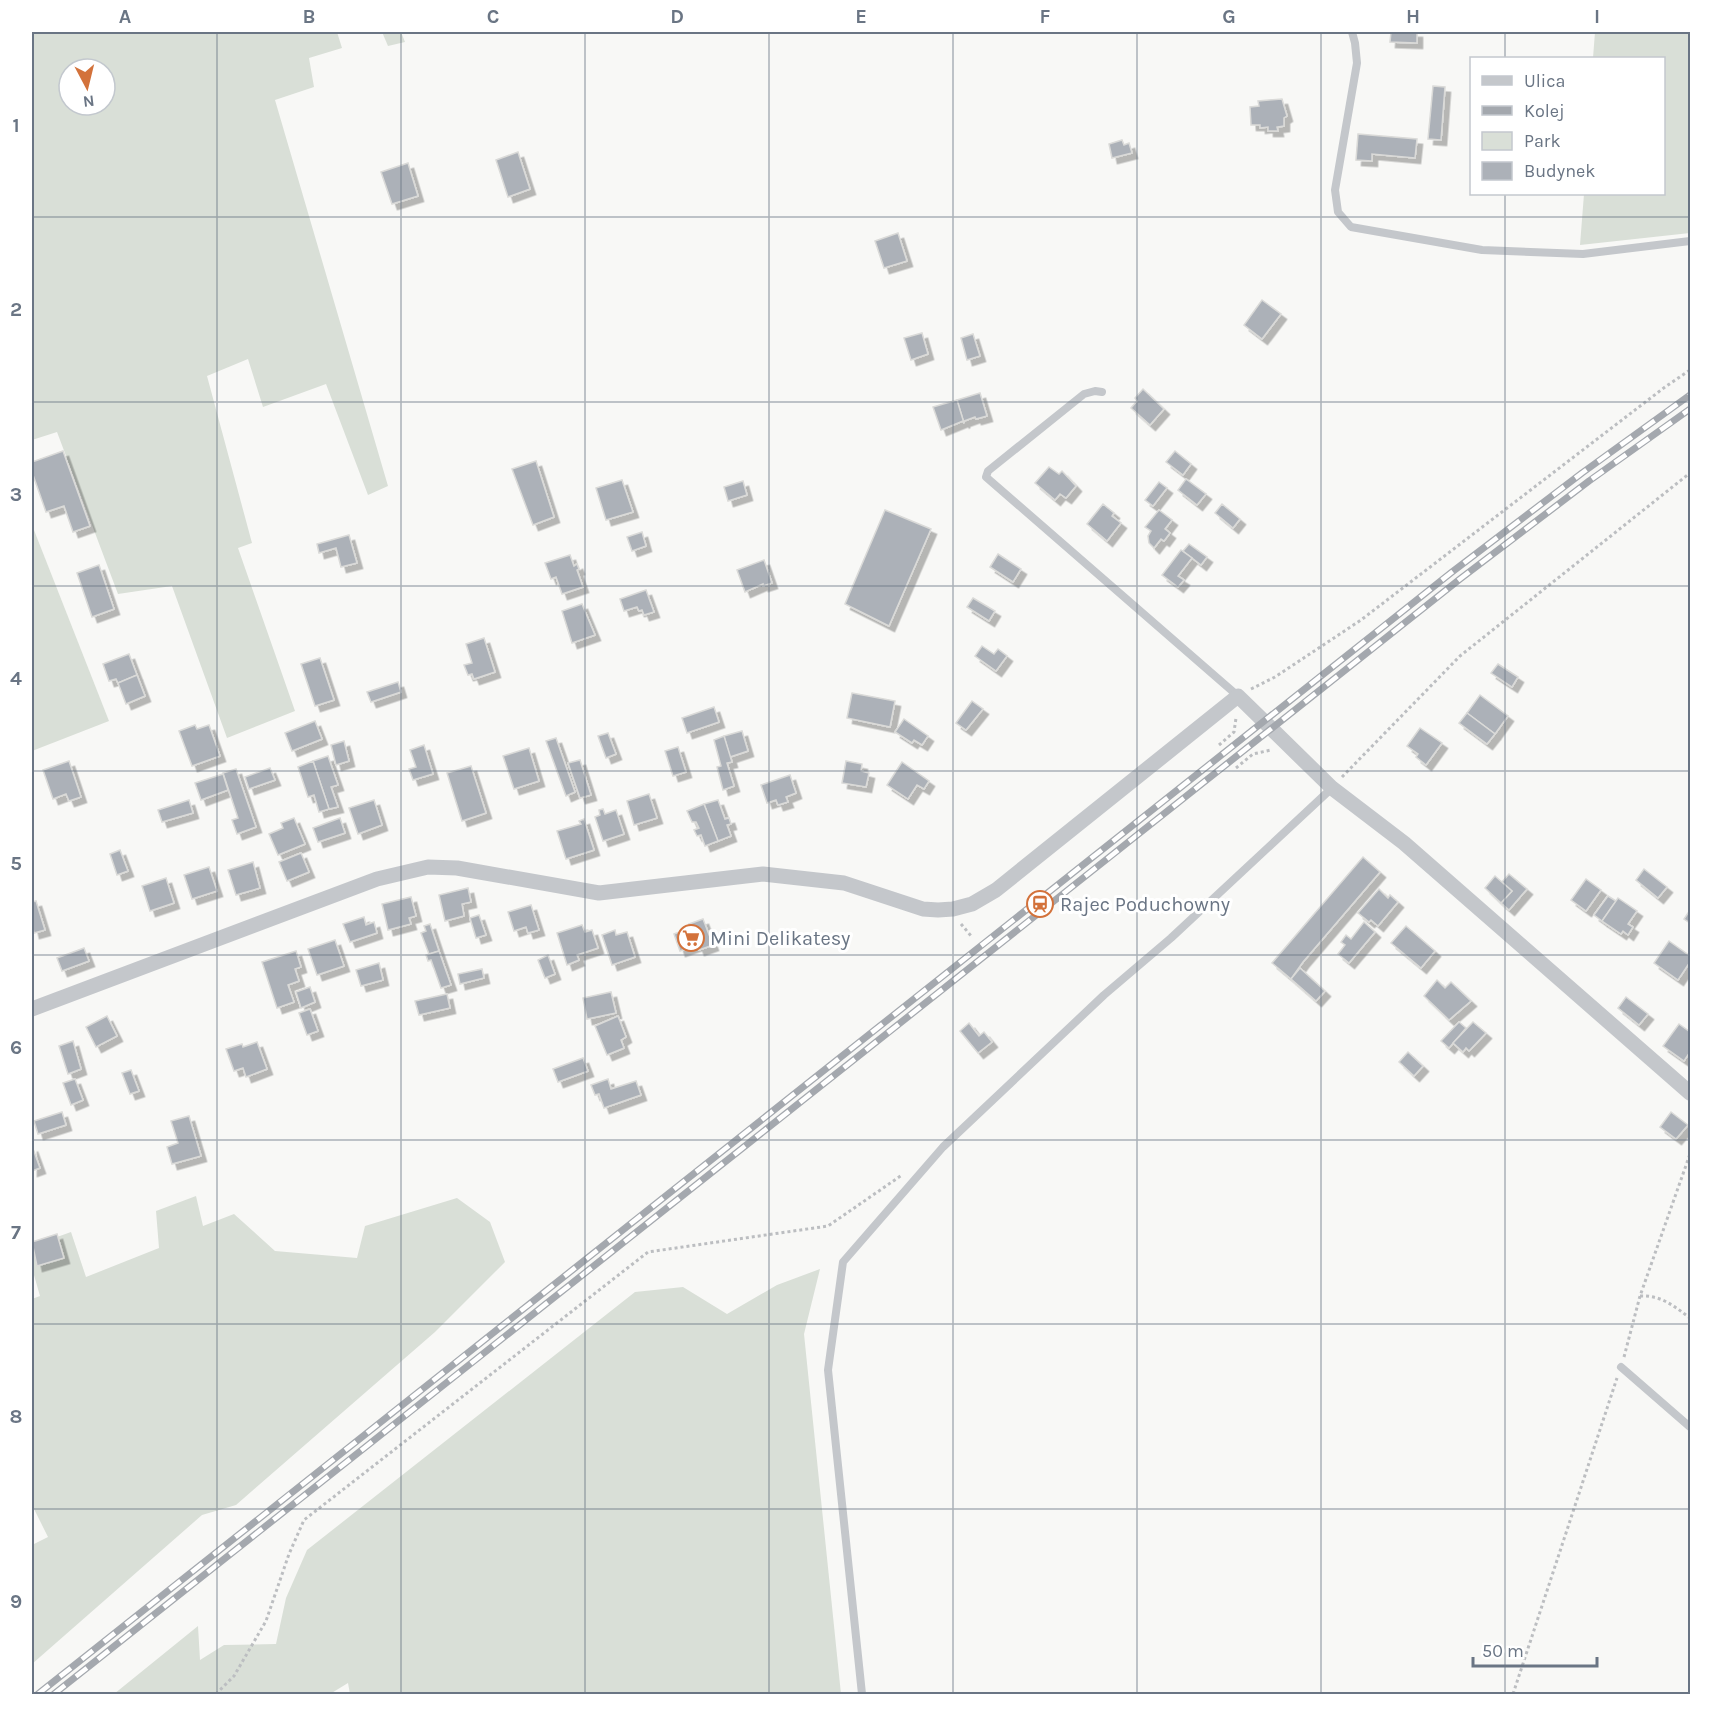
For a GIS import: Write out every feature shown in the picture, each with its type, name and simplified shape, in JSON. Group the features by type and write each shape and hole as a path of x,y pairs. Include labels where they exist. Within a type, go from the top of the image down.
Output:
{"street":[{"path":"32,1009 377,879 428,867 457,868 599,893 763,874 844,883 923,909 952,909 972,904 996,890 1238,696 1332,788 1404,843 1690,1093"}],"lane":[{"path":"1352,32 1357,63 1335,190 1338,212 1351,228 1482,250 1583,254 1690,241"},
{"path":"1102,392 1084,393 988,471 987,477 1238,696"},
{"path":"862,1695 828,1370 843,1262 943,1147 1104,995 1171,938 1332,788"},
{"path":"1621,1367 1690,1427"}],"path":[{"path":"1238,696 1275,677 1361,620 1690,370"},
{"path":"1332,788 1460,656 1690,473"},
{"path":"1236,768 1253,754 1287,745"},
{"path":"1514,1695 1621,1367 1640,1296 1690,1154"},
{"path":"216,1695 234,1676 266,1621 289,1554 304,1520 648,1252 828,1226 904,1173"},
{"path":"1640,1296 1652,1296 1668,1302 1690,1318"}],"green space":[{"path":"32,32 337,32 342,48 309,58 314,87 275,100 388,486 368,495 326,384 263,407 248,359 207,376 252,543 238,548 295,711 227,738 172,586 118,594 57,432 32,440"},
{"path":"382,32 401,32 405,42 388,46"},
{"path":"1595,32 1690,32 1690,233 1580,245 1584,195 1665,195 1665,57 1593,57"},
{"path":"32,525 109,721 32,751"},
{"path":"196,1196 203,1226 234,1214 275,1251 357,1258 365,1226 457,1198 490,1222 505,1262 435,1332 236,1505 202,1515 32,1664 32,1545 48,1537 32,1505 32,1299 40,1296 32,1268 32,1246 71,1232 86,1277 159,1248 156,1211"},
{"path":"820,1269 804,1334 841,1694 350,1694 348,1683 330,1694 114,1694 198,1626 200,1660 224,1645 276,1644 286,1598 307,1550 635,1292 683,1287 727,1314 777,1285"}],"building":[{"path":"1391,32 1417,32 1417,43 1390,42"},
{"path":"1433,86 1445,87 1441,140 1428,139"},
{"path":"1282,99 1287,116 1284,118 1284,126 1277,127 1278,131 1268,131 1268,127 1260,128 1260,125 1251,125 1250,107 1259,106 1258,101"},
{"path":"1358,134 1417,139 1415,158 1372,154 1372,161 1356,160"},
{"path":"1122,140 1124,145 1129,143 1132,153 1112,158 1109,144"},
{"path":"518,152 530,189 508,197 496,160"},
{"path":"408,163 418,196 392,204 381,172"},
{"path":"898,233 907,261 884,268 875,241"},
{"path":"1262,300 1281,314 1262,339 1244,325"},
{"path":"922,333 928,354 911,360 904,338"},
{"path":"973,334 980,356 967,360 961,338"},
{"path":"1143,389 1164,409 1150,425 1131,408 1137,401 1135,398"},
{"path":"980,393 987,416 976,419 975,417 964,423 957,400"},
{"path":"957,400 964,423 963,421 941,430 933,407"},
{"path":"63,451 90,526 73,532 64,506 46,512 32,472 32,462"},
{"path":"1175,451 1191,464 1183,475 1166,462"},
{"path":"536,461 554,517 533,525 512,469"},
{"path":"1049,467 1059,474 1062,471 1076,486 1066,498 1060,494 1055,500 1035,483"},
{"path":"1186,479 1206,494 1197,505 1178,490"},
{"path":"622,480 633,512 606,520 596,488"},
{"path":"743,481 747,495 728,501 724,487"},
{"path":"1159,482 1167,488 1153,506 1145,500"},
{"path":"1103,504 1121,523 1107,541 1087,524"},
{"path":"1222,504 1240,519 1233,528 1215,513"},
{"path":"885,510 931,529 889,626 845,604"},
{"path":"1159,510 1172,520 1165,529 1170,533 1154,548 1149,543 1148,536 1151,531 1145,527"},
{"path":"642,532 646,546 632,551 627,537"},
{"path":"349,535 357,563 341,567 336,548 319,553 317,544"},
{"path":"1189,544 1207,557 1201,565 1183,551"},
{"path":"1181,550 1192,558 1178,576 1184,580 1178,587 1162,575"},
{"path":"998,554 1021,569 1013,582 990,567"},
{"path":"570,555 574,566 577,564 583,587 562,594 556,577 551,579 545,563"},
{"path":"764,560 772,583 763,586 763,584 745,592 737,570"},
{"path":"99,565 114,609 92,617 77,573"},
{"path":"646,590 654,612 644,615 637,607 624,611 620,599"},
{"path":"973,598 995,611 989,621 967,607"},
{"path":"582,604 595,635 572,643 562,611"},
{"path":"484,638 495,672 474,679 472,674 468,675 464,665 472,663 466,644"},
{"path":"982,646 994,654 998,649 1007,656 996,671 975,656"},
{"path":"129,654 137,675 118,683 116,679 109,681 103,664"},
{"path":"320,658 334,700 315,706 301,664"},
{"path":"1498,664 1518,677 1512,687 1491,673"},
{"path":"137,675 145,696 126,704 118,683"},
{"path":"398,682 401,692 371,702 367,692"},
{"path":"852,693 895,701 890,727 847,718"},
{"path":"1480,695 1508,716 1495,734 1467,713"},
{"path":"972,701 983,709 966,730 956,723"},
{"path":"714,707 719,722 687,733 682,718"},
{"path":"1467,713 1495,734 1487,744 1459,723"},
{"path":"904,719 928,736 922,745 914,740 912,743 895,732"},
{"path":"315,721 322,739 292,751 285,733"},
{"path":"195,725 197,729 209,725 220,756 192,766 179,731"},
{"path":"1420,728 1442,743 1426,765 1416,757 1418,754 1407,746"},
{"path":"742,731 748,751 730,757 724,736"},
{"path":"608,733 616,754 606,758 598,736"},
{"path":"724,736 732,762 727,763 734,786 723,790 717,767 721,766 714,740"},
{"path":"556,738 575,792 566,796 546,741"},
{"path":"344,741 349,761 336,765 331,745"},
{"path":"424,745 433,774 413,780 409,769 416,767 410,750"},
{"path":"678,747 686,772 673,776 665,751"},
{"path":"529,748 539,781 514,789 503,756"},
{"path":"328,756 338,785 331,787 338,807 329,809 313,761"},
{"path":"580,760 591,795 580,798 568,763"},
{"path":"69,761 81,797 69,801 66,794 53,799 43,770"},
{"path":"313,761 329,809 319,812 314,795 308,797 298,767"},
{"path":"846,761 862,764 861,771 869,773 866,787 842,783"},
{"path":"902,762 929,781 924,789 917,785 908,799 887,785"},
{"path":"471,766 486,813 462,821 447,773"},
{"path":"270,768 275,780 249,789 245,777"},
{"path":"236,769 256,827 237,834 232,820 238,818 223,773"},
{"path":"223,774 228,790 201,800 195,783"},
{"path":"790,775 796,793 786,797 788,802 778,805 776,800 767,803 761,785"},
{"path":"649,794 657,818 634,825 627,801"},
{"path":"189,800 193,813 162,822 158,810"},
{"path":"374,800 382,825 358,834 349,808"},
{"path":"718,800 725,819 729,818 731,824 727,825 731,836 718,841 704,804"},
{"path":"704,804 718,841 705,846 701,835 697,836 694,830 699,828 696,822 692,822 687,811"},
{"path":"603,809 605,814 616,810 624,834 603,841 595,817 600,815 599,810"},
{"path":"294,818 305,844 278,855 269,834 283,828 281,823"},
{"path":"340,818 345,833 318,842 313,828"},
{"path":"584,819 594,850 566,859 557,831 581,824 579,821"},
{"path":"120,850 128,871 117,875 110,854"},
{"path":"301,853 309,872 287,881 279,862"},
{"path":"1363,857 1380,872 1291,979 1272,963"},
{"path":"253,862 260,888 236,895 228,870"},
{"path":"209,867 217,891 192,899 184,875"},
{"path":"1644,869 1667,887 1658,898 1636,880"},
{"path":"1509,874 1527,889 1509,910 1501,903 1512,891 1502,882"},
{"path":"1495,876 1512,891 1501,903 1485,888"},
{"path":"166,878 174,903 150,911 142,886"},
{"path":"1586,879 1601,890 1586,911 1571,900"},
{"path":"468,888 471,902 462,904 464,916 445,921 439,895"},
{"path":"1379,889 1388,898 1390,895 1398,902 1378,926 1358,913"},
{"path":"1608,896 1616,901 1602,921 1594,915"},
{"path":"411,897 416,916 409,918 411,924 388,930 382,904"},
{"path":"1618,898 1637,911 1628,924 1633,927 1628,935 1623,931 1621,934 1602,921"},
{"path":"36,901 45,930 34,933 32,902"},
{"path":"531,905 539,930 528,933 526,927 514,931 508,912"},
{"path":"1690,910 1690,923 1684,919"},
{"path":"479,915 486,935 476,938 470,918"},
{"path":"364,917 366,925 374,922 377,933 350,942 343,924"},
{"path":"703,919 713,945 699,950 697,945 680,951 674,934 691,928 689,924"},
{"path":"1364,922 1375,932 1349,963 1338,954 1345,945 1341,942 1346,935 1351,939"},
{"path":"430,924 439,951 429,954 421,933 426,931 424,926"},
{"path":"582,925 585,932 592,930 598,948 577,955 579,960 567,965 557,933"},
{"path":"1406,926 1435,951 1421,968 1391,943"},
{"path":"615,930 616,935 627,932 635,957 612,965 602,935"},
{"path":"335,940 344,966 317,975 308,949"},
{"path":"1669,941 1690,956 1690,962 1678,980 1654,963"},
{"path":"84,948 89,961 62,971 57,958"},
{"path":"296,951 301,967 295,969 299,981 288,985 294,1002 277,1008 262,962"},
{"path":"439,951 451,985 441,988 431,960 428,961 426,955"},
{"path":"548,955 555,974 545,978 538,960"},
{"path":"379,963 383,980 361,986 356,970"},
{"path":"1300,968 1325,991 1316,1001 1291,979"},
{"path":"482,969 484,978 460,984 458,974"},
{"path":"1437,980 1445,988 1451,982 1471,1001 1449,1020 1424,996"},
{"path":"310,987 315,1002 301,1008 296,992"},
{"path":"611,992 616,1013 587,1019 583,998"},
{"path":"447,994 450,1008 419,1015 415,1001"},
{"path":"1626,997 1648,1014 1639,1025 1618,1008"},
{"path":"310,1009 318,1031 307,1035 299,1013"},
{"path":"107,1016 117,1036 96,1047 86,1027"},
{"path":"618,1016 626,1037 621,1040 624,1048 607,1055 595,1026"},
{"path":"1459,1022 1466,1028 1449,1048 1441,1041"},
{"path":"1473,1022 1486,1033 1469,1051 1466,1048 1463,1052 1453,1043"},
{"path":"969,1023 979,1036 984,1032 992,1042 978,1053 960,1031"},
{"path":"1679,1024 1690,1032 1690,1052 1684,1061 1663,1046"},
{"path":"73,1041 81,1069 68,1074 59,1046"},
{"path":"257,1042 267,1069 246,1077 243,1068 234,1071 226,1049"},
{"path":"1408,1052 1423,1066 1414,1076 1399,1062"},
{"path":"583,1058 588,1071 558,1082 553,1069"},
{"path":"131,1070 139,1091 130,1094 122,1073"},
{"path":"75,1079 83,1100 71,1105 63,1083"},
{"path":"608,1079 611,1089 636,1081 641,1095 604,1108 599,1094 595,1095 591,1085"},
{"path":"62,1112 66,1125 38,1134 34,1121"},
{"path":"1671,1112 1688,1125 1676,1139 1660,1127"},
{"path":"189,1116 201,1156 172,1164 167,1147 178,1143 171,1121"},
{"path":"32,1146 40,1168 32,1171"},
{"path":"57,1234 64,1258 37,1266 32,1242"}],"railway":[{"path":"38,1694 1452,572 1582,473 1690,395"},
{"path":"54,1694 1460,579 1589,481 1690,409"}],"place":[{"name":"Rajec Poduchowny","path":"1040,904"},
{"name":"Mini Delikatesy","path":"691,938"}]}
